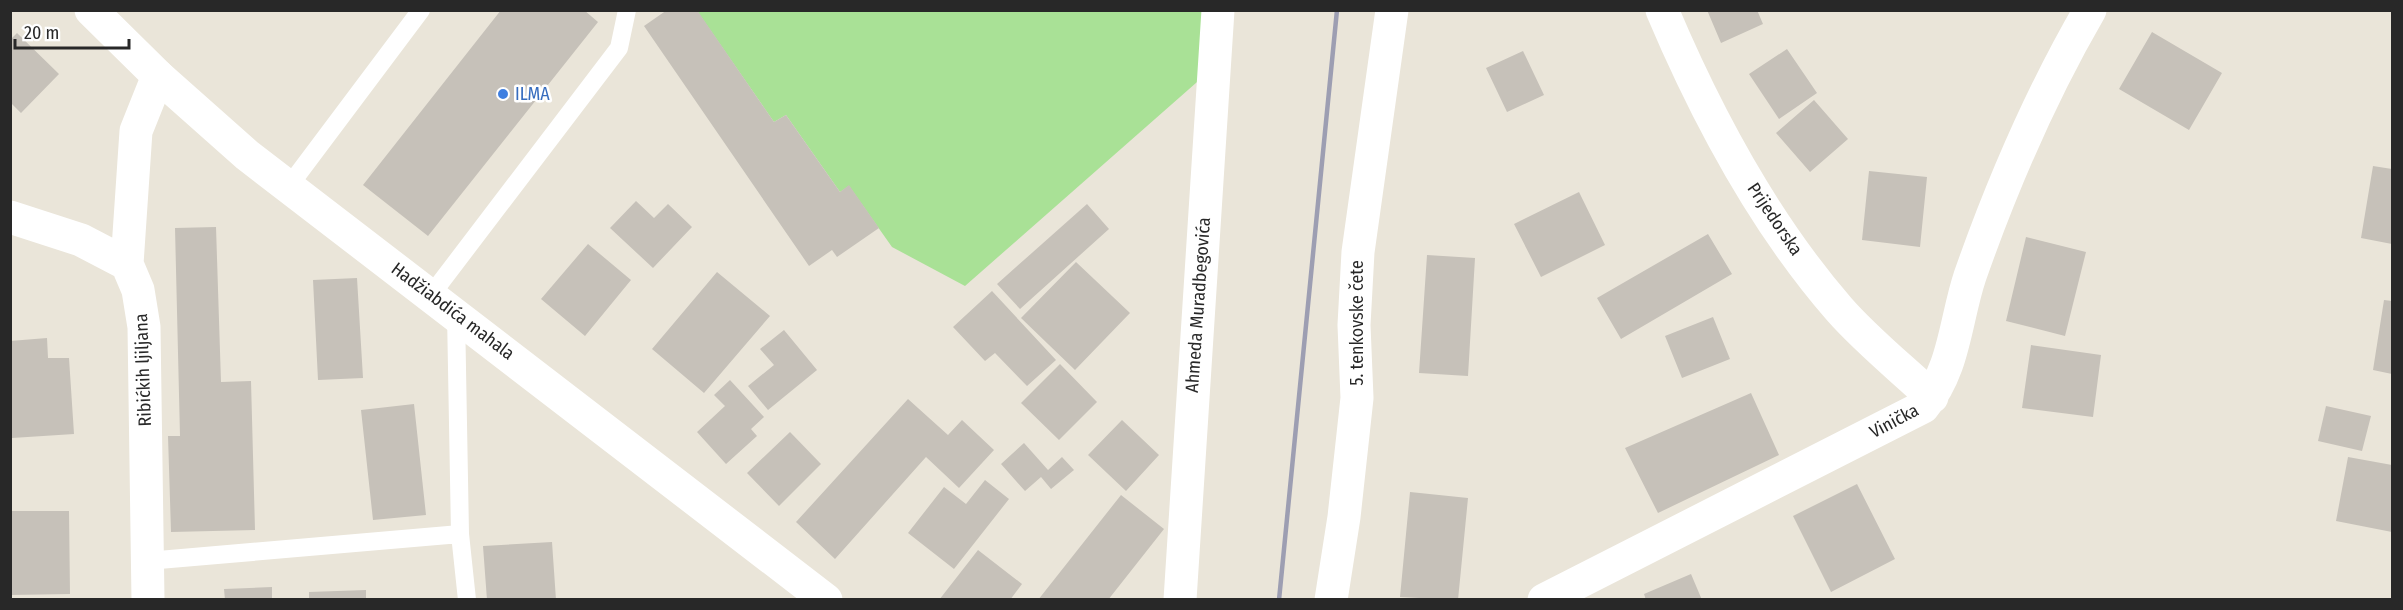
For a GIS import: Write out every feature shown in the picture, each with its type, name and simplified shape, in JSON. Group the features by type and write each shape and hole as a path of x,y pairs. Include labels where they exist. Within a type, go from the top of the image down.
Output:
{"street":[{"name":"Hadžiabdića mahala","path":"91,10 158,76 247,155 444,304 826,600"},
{"name":"Ahmeda Muradbegovića","path":"1180,600 1218,10"},
{"name":"5. tenkovske čete","path":"1331,600 1344,517 1357,398 1354,325 1358,252 1392,10"},
{"name":"Prijedorska","path":"1662,10 1712,112 1766,213 1839,309 1932,397"},
{"name":"Vinička","path":"1544,600 1923,407 1932,397 1948,366 1970,278 2027,127 2090,10"},
{"name":"Ribićkih ljiljana","path":"148,600 144,327 138,290 127,264 136,130 158,76"},
{"path":"10,218 81,240 127,264"}],"lane":[{"path":"289,186 422,10"},
{"path":"467,600 460,534 444,304 619,48 627,10"},
{"path":"147,561 460,534"}],"green space":[{"path":"697,11 1218,11 1213,68 965,286 892,247 849,186 840,192 786,115 774,122"}],"building":[{"path":"501,10 584,10 598,22 428,236 363,185"},
{"path":"667,10 697,10 774,122 786,115 840,192 849,185 879,228 837,257 832,250 809,266 644,26"},
{"path":"1707,10 1757,10 1763,24 1721,43"},
{"path":"2152,32 2222,73 2189,130 2119,89"},
{"path":"17,33 59,74 21,113 10,102 10,40"},
{"path":"1787,49 1817,93 1779,119 1749,74"},
{"path":"1523,51 1544,95 1507,112 1486,68"},
{"path":"1814,100 1848,139 1810,172 1776,133"},
{"path":"2373,166 2392,169 2392,244 2361,238"},
{"path":"1869,171 1927,177 1920,247 1862,240"},
{"path":"1579,192 1605,245 1541,277 1514,224"},
{"path":"636,201 654,218 668,204 692,227 653,268 610,228"},
{"path":"1087,204 1109,229 1020,309 997,284"},
{"path":"216,227 221,382 251,381 255,530 171,532 168,436 180,436 175,228"},
{"path":"1708,234 1732,274 1621,339 1597,298"},
{"path":"2026,237 2086,252 2065,336 2006,321"},
{"path":"588,244 631,280 585,336 541,299"},
{"path":"1427,255 1475,258 1468,376 1419,373"},
{"path":"1076,262 1130,313 1075,370 1021,318"},
{"path":"717,272 770,316 704,393 652,349"},
{"path":"357,278 363,378 318,380 313,280"},
{"path":"992,291 1056,360 1027,386 995,353 985,361 953,327"},
{"path":"2384,300 2392,301 2392,374 2373,370"},
{"path":"1713,317 1730,359 1682,378 1665,336"},
{"path":"784,330 817,370 768,410 748,386 774,365 760,349"},
{"path":"47,338 48,358 69,358 74,434 12,438 10,341"},
{"path":"2031,345 2101,355 2093,417 2022,408"},
{"path":"1060,364 1097,402 1059,440 1021,403"},
{"path":"730,380 764,417 751,429 757,436 726,464 697,432 725,406 714,395"},
{"path":"1751,393 1779,455 1658,513 1625,448"},
{"path":"908,399 948,435 962,420 994,450 959,488 926,457 835,559 796,522"},
{"path":"414,404 426,515 373,520 361,410"},
{"path":"2326,406 2371,416 2362,451 2318,441"},
{"path":"1122,420 1159,455 1126,491 1088,455"},
{"path":"790,432 821,464 779,506 747,473"},
{"path":"1024,443 1048,470 1062,457 1074,470 1051,489 1041,477 1025,491 1001,464"},
{"path":"2348,457 2392,465 2392,532 2336,521"},
{"path":"985,480 1009,499 954,569 908,533 944,487 966,504"},
{"path":"1857,484 1895,559 1831,592 1793,516"},
{"path":"1410,492 1468,498 1458,600 1400,597"},
{"path":"1121,495 1164,529 1108,600 1038,600"},
{"path":"10,511 69,511 70,594 10,595"},
{"path":"552,542 556,600 487,600 483,546"},
{"path":"978,550 1022,584 1010,600 939,600"},
{"path":"1691,574 1702,600 1646,600 1644,594"},
{"path":"272,587 272,600 225,600 224,589"},
{"path":"366,590 366,600 309,600 309,592"}],"railway":[{"path":"1279,600 1337,10"}],"place":[{"name":"ILMA","path":"503,94"}]}
